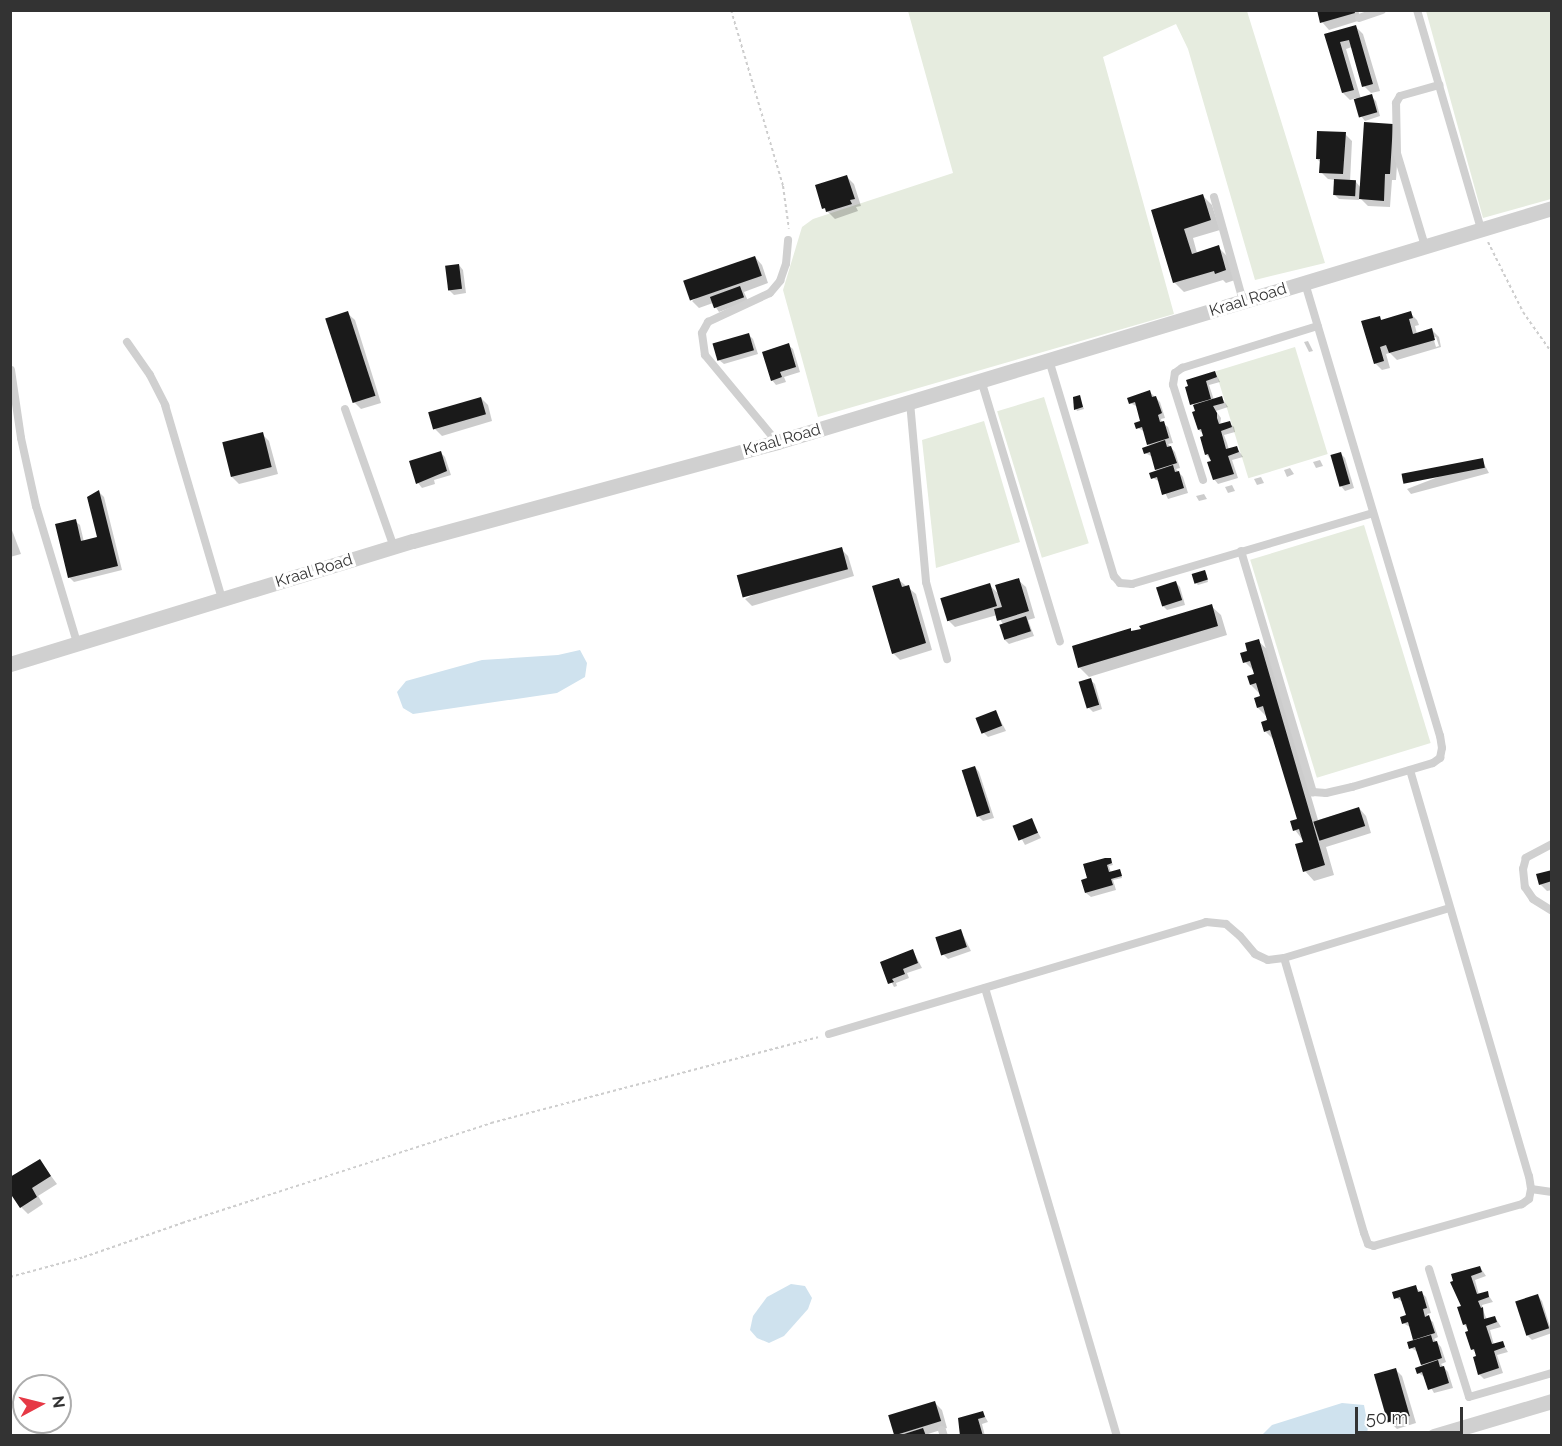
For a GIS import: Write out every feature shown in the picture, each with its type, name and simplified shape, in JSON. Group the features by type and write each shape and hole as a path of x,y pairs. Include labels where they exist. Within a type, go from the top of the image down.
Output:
{"street":[{"name":"Kraal Road","path":"10,664 394,546 777,442 1551,208"},
{"path":"1434,1436 1551,1401"}],"lane":[{"path":"1359,18 1382,10"},
{"path":"1417,10 1481,229"},
{"path":"1425,246 1397,153 1396,103 1400,96 1439,85"},
{"path":"1214,197 1243,301"},
{"path":"777,442 705,355 702,333 708,322 771,293 780,281 786,264 789,240"},
{"path":"1241,552 1313,792 1326,793 1410,770 1440,758 1442,748 1305,282"},
{"path":"1203,480 1173,385 1175,373 1182,368 1318,326"},
{"path":"127,342 150,375 165,405 222,599"},
{"path":"1050,360 1114,576 1120,583 1132,584 1373,513"},
{"path":"11,370 21,438 36,506 77,644"},
{"path":"981,380 1060,641"},
{"path":"910,402 926,582 947,659"},
{"path":"345,409 394,546"},
{"path":"1284,958 1368,1244 1382,1245 1522,1204 1529,1199 1532,1189 1410,770"},
{"path":"1551,844 1526,858 1523,869 1525,887 1533,899 1551,911"},
{"path":"830,1034 1206,921 1226,924 1255,954 1268,960 1284,958 1450,908"},
{"path":"985,988 1117,1436"},
{"path":"1532,1189 1551,1192"},
{"path":"1429,1269 1469,1397 1551,1372"}],"path":[{"path":"731,10 783,186 789,218 789,240"},
{"path":"1481,229 1523,312 1551,353"},
{"path":"10,1277 84,1257 490,1123 830,1034"}],"shaded area":[{"path":"908,11 1247,11 1325,263 1255,280 1188,49 1176,24 1103,57 1174,314 818,417 783,290 802,227 813,219 953,173"},
{"path":"1426,11 1551,11 1551,199 1483,218"},
{"path":"1295,347 1328,454 1248,478 1216,371"},
{"path":"1044,397 1089,543 1042,558 997,411"},
{"path":"984,421 1020,542 936,568 922,440"},
{"path":"1364,525 1431,743 1317,778 1250,560"}],"water":[{"path":"580,650 587,663 585,677 557,693 413,714 403,708 397,692 406,681 482,660 558,655"},
{"path":"791,1284 805,1286 812,1298 808,1309 784,1336 769,1343 757,1338 750,1330 753,1316 767,1297"},
{"path":"1342,1403 1364,1405 1368,1426 1367,1435 1262,1435 1272,1425"}],"building":[{"path":"1317,10 1354,10 1355,13 1320,23"},
{"path":"1356,25 1373,84 1362,87 1349,40 1340,42 1354,90 1342,93 1324,34"},
{"path":"1372,94 1377,112 1359,118 1354,99"},
{"path":"1364,122 1393,124 1390,174 1385,174 1384,201 1359,199"},
{"path":"1317,131 1346,132 1343,174 1319,173 1320,159 1316,159"},
{"path":"847,175 855,199 850,200 852,204 826,212 825,208 822,209 815,185"},
{"path":"1334,179 1356,180 1355,196 1333,195"},
{"path":"1203,194 1211,220 1184,229 1192,254 1219,245 1226,270 1215,274 1214,271 1173,283 1151,210"},
{"path":"755,256 762,276 690,301 683,281"},
{"path":"459,264 462,289 448,291 445,266"},
{"path":"740,286 744,297 714,308 710,297"},
{"path":"348,311 376,396 353,403 325,318"},
{"path":"1411,311 1413,318 1409,319 1413,334 1432,328 1435,340 1389,353 1386,345 1380,347 1384,361 1374,364 1361,321 1380,316 1381,320"},
{"path":"749,333 754,350 717,361 712,343"},
{"path":"789,343 796,367 780,372 782,377 771,381 762,352"},
{"path":"1215,371 1217,377 1206,381 1211,399 1190,405 1185,387 1188,386 1186,380"},
{"path":"1150,390 1152,397 1156,396 1162,413 1158,415 1160,422 1164,421 1169,438 1147,445 1142,427 1136,429 1134,423 1140,421 1135,402 1129,404 1127,398"},
{"path":"1080,395 1083,407 1074,410 1073,397"},
{"path":"1222,396 1224,403 1213,406 1219,424 1230,421 1232,427 1221,431 1226,449 1237,446 1239,452 1228,456 1234,474 1213,480 1207,462 1211,461 1208,454 1205,455 1200,437 1203,436 1201,429 1198,430 1192,412 1195,411 1193,405"},
{"path":"481,397 486,414 433,429 428,412"},
{"path":"263,432 272,467 231,477 222,442"},
{"path":"1165,440 1167,447 1171,446 1177,463 1155,470 1150,452 1144,454 1142,448"},
{"path":"441,451 447,471 416,484 409,461"},
{"path":"1341,452 1350,484 1340,487 1330,455"},
{"path":"1483,458 1485,468 1403,484 1402,474"},
{"path":"1173,465 1175,472 1179,471 1184,488 1162,495 1157,477 1151,479 1149,473"},
{"path":"99,490 118,566 68,578 55,524 76,519 81,541 97,537 87,497"},
{"path":"842,547 848,569 743,597 737,575"},
{"path":"1205,570 1208,580 1195,584 1192,574"},
{"path":"899,578 902,587 909,585 926,643 892,654 872,586"},
{"path":"1019,578 1029,611 997,621 994,609 1002,607 995,585"},
{"path":"1176,581 1182,600 1162,607 1156,587"},
{"path":"990,583 997,606 947,621 940,598"},
{"path":"1212,604 1218,626 1078,668 1072,646 1131,628 1131,631 1141,629 1139,626"},
{"path":"1026,616 1031,631 1004,640 999,625"},
{"path":"1259,639 1325,865 1303,872 1295,844 1303,842 1299,829 1293,831 1290,821 1297,819 1270,730 1264,732 1261,722 1267,720 1263,706 1257,708 1254,698 1260,696 1256,683 1250,685 1247,676 1254,674 1250,661 1243,663 1240,653 1247,651 1245,643"},
{"path":"1091,678 1099,705 1087,709 1079,682"},
{"path":"996,710 1002,726 982,734 975,718"},
{"path":"975,766 990,813 977,817 962,770"},
{"path":"1359,807 1365,826 1320,841 1313,822"},
{"path":"1032,818 1038,833 1019,841 1013,826"},
{"path":"1111,858 1112,863 1107,865 1109,872 1120,869 1122,876 1111,879 1113,885 1085,893 1081,880 1087,878 1083,864"},
{"path":"1552,870 1552,881 1539,885 1536,874"},
{"path":"961,929 967,947 941,955 935,937"},
{"path":"913,949 918,963 903,969 905,974 892,979 894,982 888,984 880,962"},
{"path":"40,1159 51,1176 32,1188 37,1197 20,1208 10,1193 10,1177"},
{"path":"1480,1266 1482,1272 1471,1276 1477,1294 1488,1291 1489,1297 1478,1301 1481,1308 1483,1307 1484,1319 1495,1316 1497,1322 1486,1326 1492,1344 1503,1341 1505,1347 1494,1351 1499,1368 1478,1375 1473,1357 1476,1356 1474,1349 1471,1350 1465,1332 1468,1331 1466,1324 1463,1325 1457,1307 1461,1306 1450,1282 1453,1281 1451,1274"},
{"path":"1416,1285 1418,1292 1422,1291 1427,1308 1423,1309 1425,1317 1429,1315 1435,1333 1413,1340 1408,1322 1402,1324 1400,1317 1406,1315 1400,1297 1394,1299 1392,1292"},
{"path":"1538,1294 1549,1328 1526,1336 1515,1301"},
{"path":"1431,1335 1433,1342 1437,1341 1442,1358 1421,1365 1415,1347 1409,1349 1407,1342"},
{"path":"1438,1360 1440,1367 1444,1366 1449,1383 1428,1390 1422,1372 1417,1374 1415,1368"},
{"path":"1396,1368 1410,1416 1388,1422 1374,1374"},
{"path":"935,1401 941,1421 894,1435 888,1415"},
{"path":"983,1411 985,1417 978,1419 983,1436 960,1436 958,1418"},
{"path":"923,1428 926,1436 901,1436 901,1435"}]}
